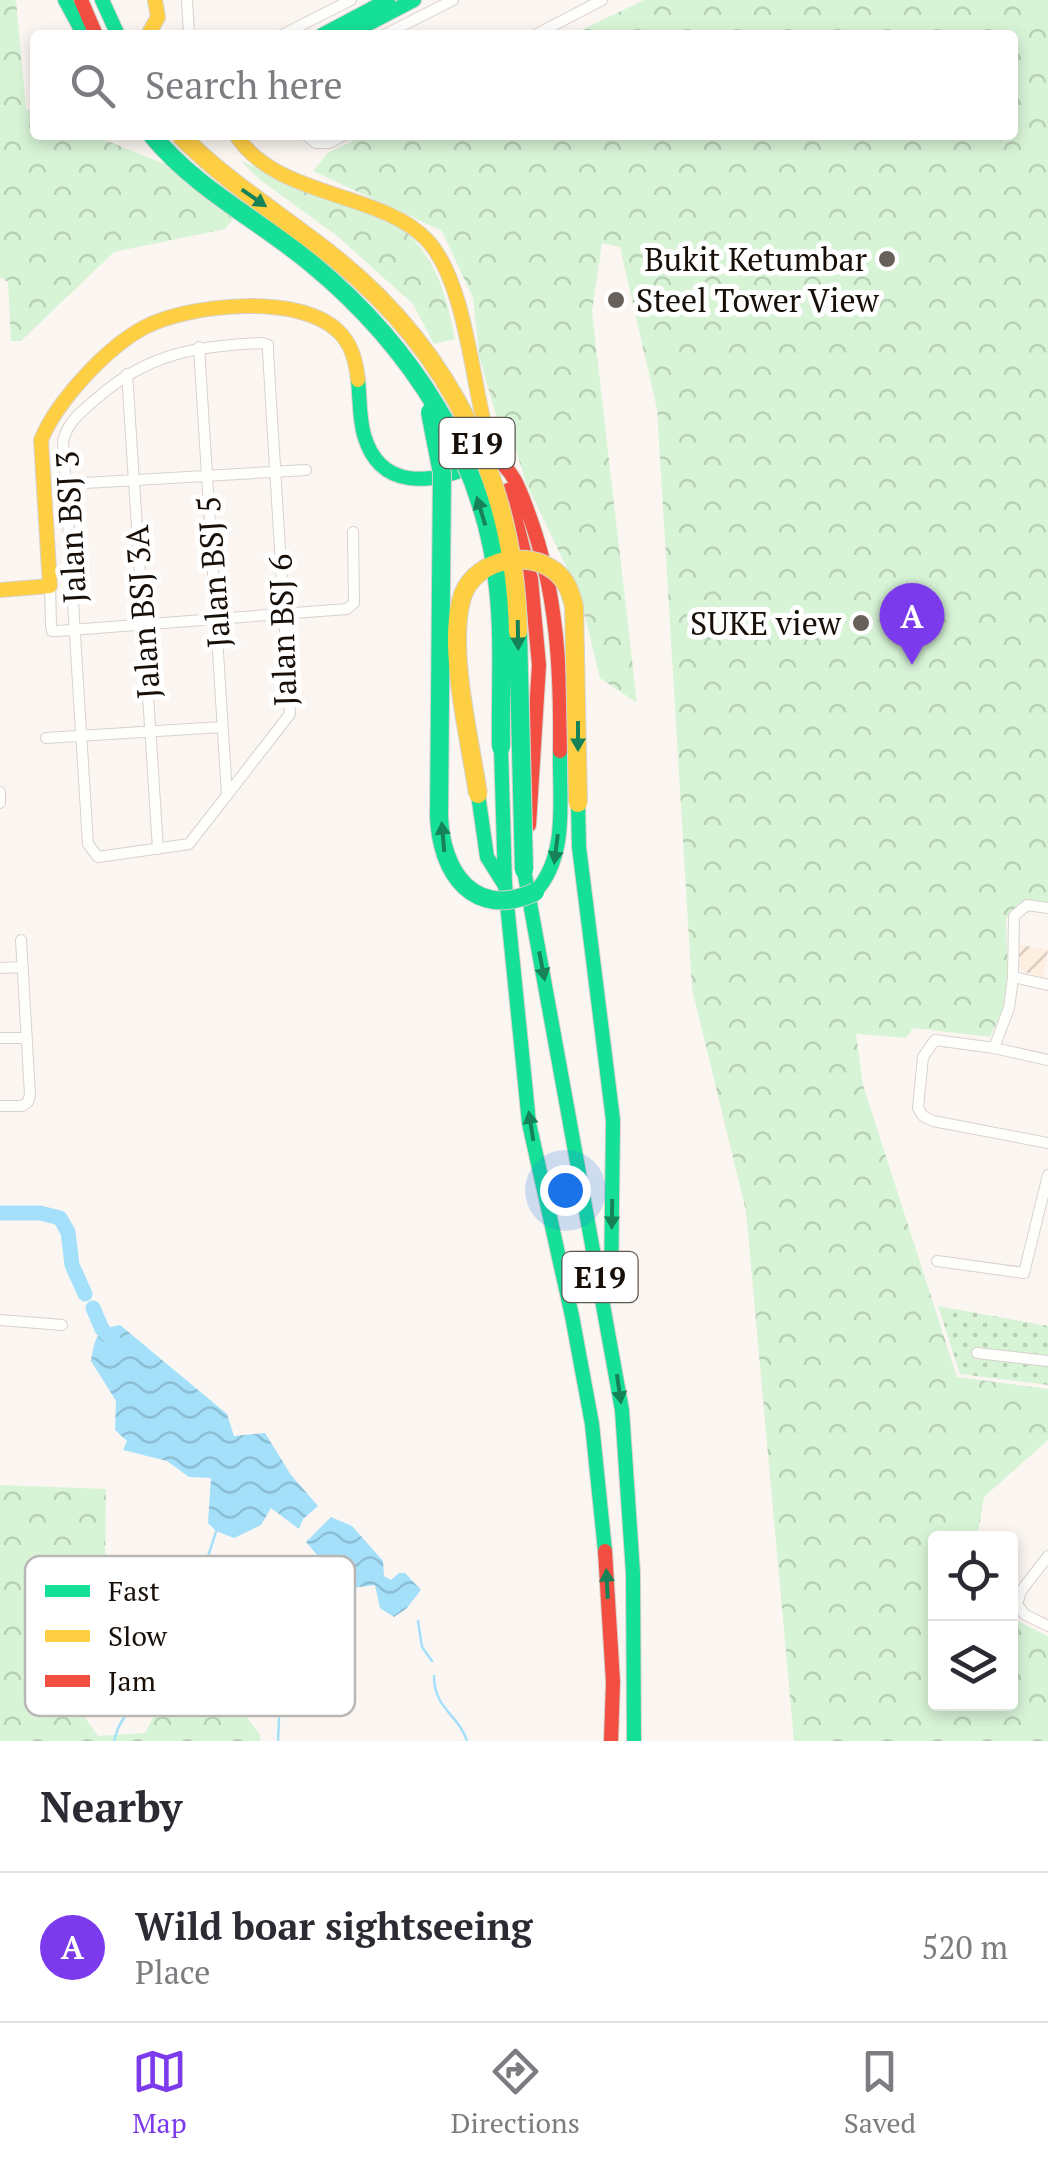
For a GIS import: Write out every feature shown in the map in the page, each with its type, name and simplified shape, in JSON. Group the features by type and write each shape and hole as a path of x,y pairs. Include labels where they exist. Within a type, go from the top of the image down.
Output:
{"main road":[{"path":"65,0 81,30"},
{"path":"80,0 94,30"},
{"path":"102,0 116,30"},
{"path":"331,30 388,0"},
{"path":"356,30 414,0"},
{"name":"E19","path":"157,140 193,176 346,292 407,360 443,416 473,484 498,584 504,884 529,1123 592,1424 604,1522 613,1682 609,1741"},
{"name":"E19","path":"185,140 223,176 322,248 393,311 426,350 478,447 506,526 518,583 524,870 622,1410 633,1574 634,1741"},
{"path":"237,140 263,165 422,232 438,252 458,306 463,339 504,467 539,536 552,586 559,640 556,863 548,880 536,892 511,902 474,893 454,875 445,859 440,736 441,458 436,426 407,360"},
{"path":"249,140 267,157 408,216 438,238 465,303 473,353 531,579 539,664 530,820 522,850"},
{"path":"0,590 50,586 41,440 60,403 130,337 188,312 258,306 324,319 344,337 356,360 362,428 370,453 390,472 412,479 440,480 504,467"},
{"path":"504,884 488,857 482,836 457,631 461,598 473,577 490,563 506,560 542,564 556,571 569,590 576,620 579,846 613,1120 610,1332"}],"street":[{"path":"187,0 190,30"},
{"path":"292,30 351,0"},
{"path":"394,30 453,0"},
{"path":"545,30 602,0"},
{"name":"Jalan BSJ 3","path":"92,852 88,844 63,440 66,428 127,374 152,362 199,347 268,345"},
{"name":"Jalan BSJ 6","path":"92,852 98,856 189,844 290,714 268,345"},
{"name":"Jalan BSJ 5","path":"199,347 227,797"},
{"name":"Jalan BSJ 3A","path":"127,374 158,849"},
{"path":"68,484 306,470"},
{"path":"50,586 52,630 352,608 352,532"},
{"path":"46,738 222,727"},
{"path":"0,792 0,802"},
{"path":"994,1048 1008,1008 1013,978 1014,916 1027,905 1048,908"},
{"path":"0,1106 22,1106 28,1102 21,940"},
{"path":"0,968 23,967"},
{"path":"1013,978 1048,985"},
{"path":"0,1038 26,1038"},
{"path":"1048,1060 994,1048 932,1042 922,1056 918,1108 923,1116 1048,1143"},
{"path":"938,1261 1024,1273 1048,1175"},
{"path":"0,1320 62,1325"},
{"path":"977,1352 1048,1362"},
{"path":"1048,1556 1017,1604 1024,1614 1048,1626"}],"shaded area":[{"path":"1017,944 1048,950 1043,978 1019,967"}],"green space":[{"path":"0,0 16,0 30,140 105,140 170,166 235,217 225,229 114,252 21,341 11,341 8,282 0,277"},
{"path":"644,0 1048,0 1048,902 1024,902 1006,919 1008,978 1004,1007 990,1037 913,1028 906,1038 856,1034 863,1085 957,1377 1048,1389 1048,1440 984,1497 978,1531 928,1531 928,1711 1018,1711 1018,1621 1048,1636 1048,1741 794,1741 746,1211 692,989 657,409 620,247 602,243 592,312 637,703 600,678 579,593 526,483 514,444 503,440 479,356 473,298 442,231 313,171 328,153 355,140 1018,140 1018,30 581,30"},
{"path":"241,161 403,229 432,266 455,339 434,344 413,304 337,236 259,179"},
{"path":"938,1306 1048,1326 1048,1385 960,1374"},
{"path":"0,1485 106,1489 105,1556 25,1556 25,1716 84,1716 98,1736 145,1733 154,1716 246,1716 261,1741 0,1741"}],"water":[{"path":"120,1325 227,1414 234,1436 265,1433 291,1475 318,1506 303,1519 299,1529 271,1508 261,1525 234,1538 216,1531 208,1523 211,1478 189,1477 167,1461 123,1450 127,1441 115,1430 116,1401 91,1361 98,1336"},
{"path":"331,1517 352,1526 383,1561 384,1576 391,1580 405,1573 421,1590 394,1617 380,1608 375,1585 355,1588 355,1556 318,1556 306,1542"}],"waterway":[{"path":"0,1213 40,1213 60,1218 68,1232 72,1265 85,1294"},
{"path":"93,1308 102,1329 114,1341"},
{"path":"208,1556 216,1532"},
{"path":"418,1621 422,1647 432,1661"},
{"path":"434,1676 442,1704 467,1741"},
{"path":"114,1741 125,1716"},
{"path":"278,1741 279,1716"}],"traffic: fast":[{"path":"65,0 81,30"},
{"path":"102,0 116,30"},
{"path":"331,30 388,0"},
{"path":"357,30 414,0"},
{"path":"156,140 188,172 292,248 348,296 381,330 437,407 459,449 490,539 501,627 501,747"},
{"path":"358,380 364,435 382,466 395,474 425,479 474,465"},
{"path":"430,412 442,473 441,837 454,872 478,895 495,900 535,892"},
{"path":"518,632 524,870"},
{"path":"501,747 505,884 529,1123 592,1424 605,1551"},
{"path":"535,892 546,877 558,844 560,751"},
{"path":"478,794 487,857 504,884"},
{"path":"578,803 579,847 613,1120 611,1291"},
{"path":"524,870 622,1410 633,1573 634,1741"}],"traffic: slow":[{"path":"151,30 158,17 155,0"},
{"path":"185,140 377,296 413,336 443,379 469,424 489,473 514,577 518,632"},
{"path":"240,140 254,156 276,171 383,212 427,240 441,260 461,312 493,457"},
{"path":"0,590 50,586 41,440 85,376 145,327 215,308 271,307 298,311 320,319 343,336 358,380"},
{"path":"478,794 459,670 461,601 466,587 487,568 501,562 530,560 544,564 560,576 574,606 578,803"}],"traffic: jam":[{"path":"81,0 94,30"},
{"path":"493,457 512,475 520,490 546,573 558,661 560,751"},
{"path":"508,490 531,579 539,665 529,825"},
{"path":"605,1551 613,1682 611,1741"}],"place":[{"name":"Bukit Ketumbar","path":"887,259"},
{"name":"Steel Tower View","path":"616,300"},
{"name":"SUKE view","path":"861,623"},
{"name":"Wild boar sightseeing","path":"912,665"}]}
